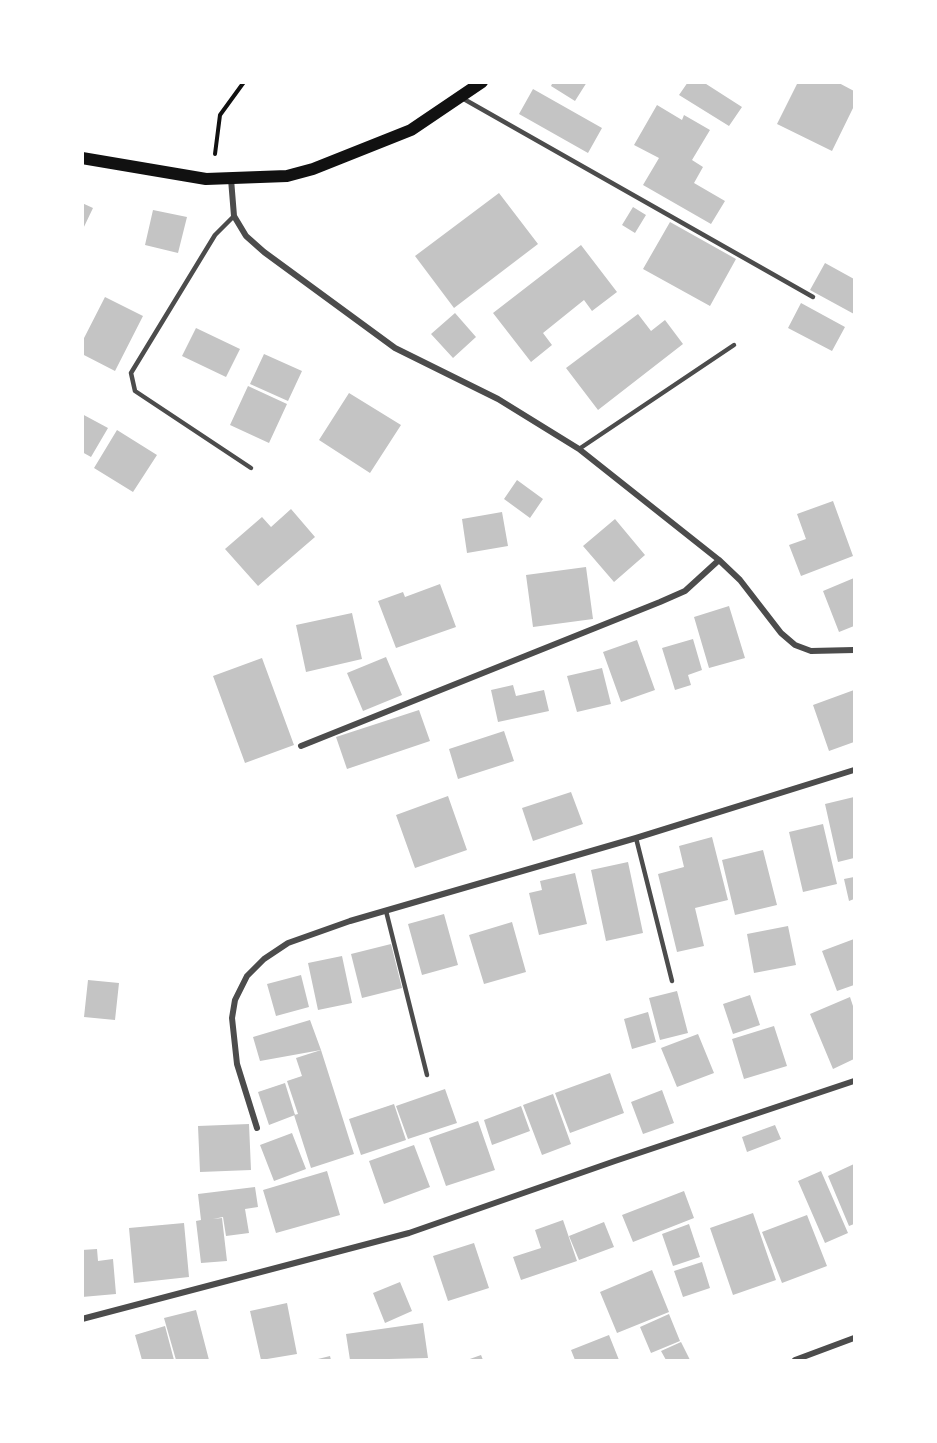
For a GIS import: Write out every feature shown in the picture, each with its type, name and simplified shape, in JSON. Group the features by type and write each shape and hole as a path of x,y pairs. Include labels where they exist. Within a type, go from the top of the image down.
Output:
{"main road":[{"path":"82,158 178,176 231,179 287,176 313,169 411,130 462,98 482,82"}],"street":[{"path":"231,179 234,216 246,236 264,252 395,348 498,399 579,449 719,560 740,580 781,633 795,645 811,651 855,650"},
{"path":"301,746 685,591 719,560"},
{"path":"257,1128 237,1064 231,1032 235,1000 247,976 264,959 288,943 386,911 636,838 855,770"},
{"path":"82,1319 409,1233 855,1081"},
{"path":"795,1360 855,1338"}],"lane":[{"path":"462,98 813,297"},
{"path":"234,216 215,235 131,373 135,391 251,468"},
{"path":"579,449 734,345"},
{"path":"636,838 672,981"},
{"path":"386,911 428,1075"}],"path":[{"path":"215,154 220,116 244,82"}],"building":[{"path":"553,82 587,82 575,101 551,86"},
{"path":"688,82 703,82 742,107 729,126 679,95"},
{"path":"798,82 837,82 854,91 854,106 832,151 777,124"},
{"path":"533,89 602,128 588,153 519,114"},
{"path":"657,105 682,120 684,115 710,130 692,160 703,167 694,183 725,201 711,224 643,185 659,158 634,145"},
{"path":"499,193 538,244 454,308 415,256"},
{"path":"82,203 93,208 82,231"},
{"path":"633,207 646,215 635,233 622,225"},
{"path":"153,210 187,217 178,253 145,245"},
{"path":"670,222 736,259 710,306 643,269"},
{"path":"581,245 617,292 592,311 584,300 543,333 552,345 531,362 493,313"},
{"path":"825,263 854,279 854,314 810,290"},
{"path":"105,297 143,316 115,371 82,354 82,342"},
{"path":"801,303 845,327 832,351 788,328"},
{"path":"455,313 476,337 453,358 431,334"},
{"path":"638,314 651,331 665,320 683,344 598,410 566,368"},
{"path":"196,328 240,349 226,377 182,356"},
{"path":"264,354 302,371 288,401 250,384"},
{"path":"248,386 287,404 269,443 230,425"},
{"path":"349,393 401,425 370,473 319,440"},
{"path":"82,414 108,428 91,457 82,452"},
{"path":"117,430 157,455 133,492 94,468"},
{"path":"517,480 543,499 530,518 504,499"},
{"path":"833,501 853,556 801,576 789,545 806,539 797,514"},
{"path":"291,509 315,537 258,586 225,549 262,517 271,527"},
{"path":"502,512 508,546 467,553 462,519"},
{"path":"615,519 645,555 614,582 583,546"},
{"path":"586,567 593,619 533,627 526,575"},
{"path":"854,578 854,626 839,632 823,591"},
{"path":"440,584 456,627 396,648 378,601 403,592 405,597"},
{"path":"729,606 745,658 709,668 694,617"},
{"path":"352,613 362,659 306,672 296,625"},
{"path":"693,639 702,670 688,675 691,685 675,690 662,648"},
{"path":"637,640 655,690 621,702 603,652"},
{"path":"386,657 402,695 363,711 347,673"},
{"path":"262,658 294,745 245,763 213,676"},
{"path":"602,668 611,704 577,712 567,676"},
{"path":"513,685 516,696 544,690 549,711 498,722 491,690"},
{"path":"854,690 854,742 829,751 813,705"},
{"path":"419,710 430,741 347,769 336,737"},
{"path":"504,731 514,761 458,779 449,749"},
{"path":"571,792 583,824 533,841 522,808"},
{"path":"448,796 467,850 415,868 396,815"},
{"path":"854,797 854,858 838,862 825,804"},
{"path":"823,824 837,884 803,892 789,832"},
{"path":"712,837 728,900 695,908 704,946 677,952 658,874 684,867 679,846"},
{"path":"763,850 777,905 735,915 722,860"},
{"path":"628,862 643,933 606,941 591,870"},
{"path":"575,873 587,924 539,935 529,893 542,890 540,881"},
{"path":"854,877 854,899 849,901 844,879"},
{"path":"444,914 458,965 422,975 408,924"},
{"path":"512,922 526,972 484,984 469,935"},
{"path":"788,926 796,965 754,973 747,934"},
{"path":"854,939 854,985 837,991 822,951"},
{"path":"391,944 402,988 362,998 351,954"},
{"path":"342,956 352,1003 318,1010 308,963"},
{"path":"301,975 309,1007 276,1016 267,984"},
{"path":"88,980 119,983 115,1020 84,1017"},
{"path":"677,991 688,1033 660,1040 649,998"},
{"path":"750,995 760,1025 733,1034 723,1004"},
{"path":"850,997 854,1009 854,1059 833,1069 810,1014"},
{"path":"648,1012 656,1042 632,1049 624,1019"},
{"path":"310,1020 321,1050 260,1061 253,1037"},
{"path":"774,1026 787,1066 744,1079 732,1039"},
{"path":"698,1034 714,1073 677,1087 661,1048"},
{"path":"321,1050 354,1154 311,1168 294,1115 298,1114 287,1081 302,1076 296,1058"},
{"path":"610,1073 624,1113 570,1133 555,1093"},
{"path":"285,1083 295,1115 269,1125 258,1092"},
{"path":"445,1089 457,1123 408,1139 396,1106"},
{"path":"662,1090 674,1123 643,1134 631,1102"},
{"path":"553,1094 571,1144 542,1155 523,1105"},
{"path":"394,1104 406,1140 361,1155 349,1119"},
{"path":"521,1106 530,1131 492,1145 484,1120"},
{"path":"478,1121 495,1170 446,1186 429,1138"},
{"path":"249,1124 251,1170 200,1172 198,1126"},
{"path":"775,1125 781,1139 747,1152 742,1137"},
{"path":"292,1133 306,1169 274,1181 260,1145"},
{"path":"414,1145 430,1187 384,1204 369,1161"},
{"path":"854,1164 854,1224 849,1226 828,1176"},
{"path":"327,1171 340,1215 276,1233 263,1190"},
{"path":"821,1171 848,1233 825,1243 798,1181"},
{"path":"255,1187 258,1207 245,1209 249,1233 226,1236 223,1217 213,1219 222,1218 227,1261 201,1263 196,1221 201,1220 198,1194"},
{"path":"684,1191 694,1218 633,1242 622,1215"},
{"path":"753,1213 776,1280 733,1295 710,1228"},
{"path":"807,1215 827,1266 782,1283 762,1232"},
{"path":"563,1220 577,1261 521,1280 513,1257 541,1248 535,1230"},
{"path":"604,1222 614,1247 579,1260 569,1236"},
{"path":"184,1223 189,1277 134,1283 129,1228"},
{"path":"689,1224 700,1257 673,1266 662,1234"},
{"path":"474,1243 489,1288 448,1301 433,1256"},
{"path":"97,1249 98,1261 113,1259 116,1294 82,1297 82,1250"},
{"path":"702,1262 710,1288 683,1297 674,1271"},
{"path":"652,1270 669,1312 617,1333 600,1292"},
{"path":"400,1282 412,1311 385,1323 373,1293"},
{"path":"287,1303 297,1354 261,1360 250,1311"},
{"path":"196,1310 209,1360 176,1360 164,1318"},
{"path":"669,1314 680,1341 651,1353 640,1327"},
{"path":"423,1323 428,1358 350,1360 346,1334"},
{"path":"165,1326 174,1360 142,1360 135,1335"},
{"path":"609,1335 619,1360 575,1360 571,1350"},
{"path":"681,1342 690,1360 666,1360 661,1351"},
{"path":"481,1355 483,1360 467,1360"},
{"path":"330,1356 331,1360 314,1360"}]}
